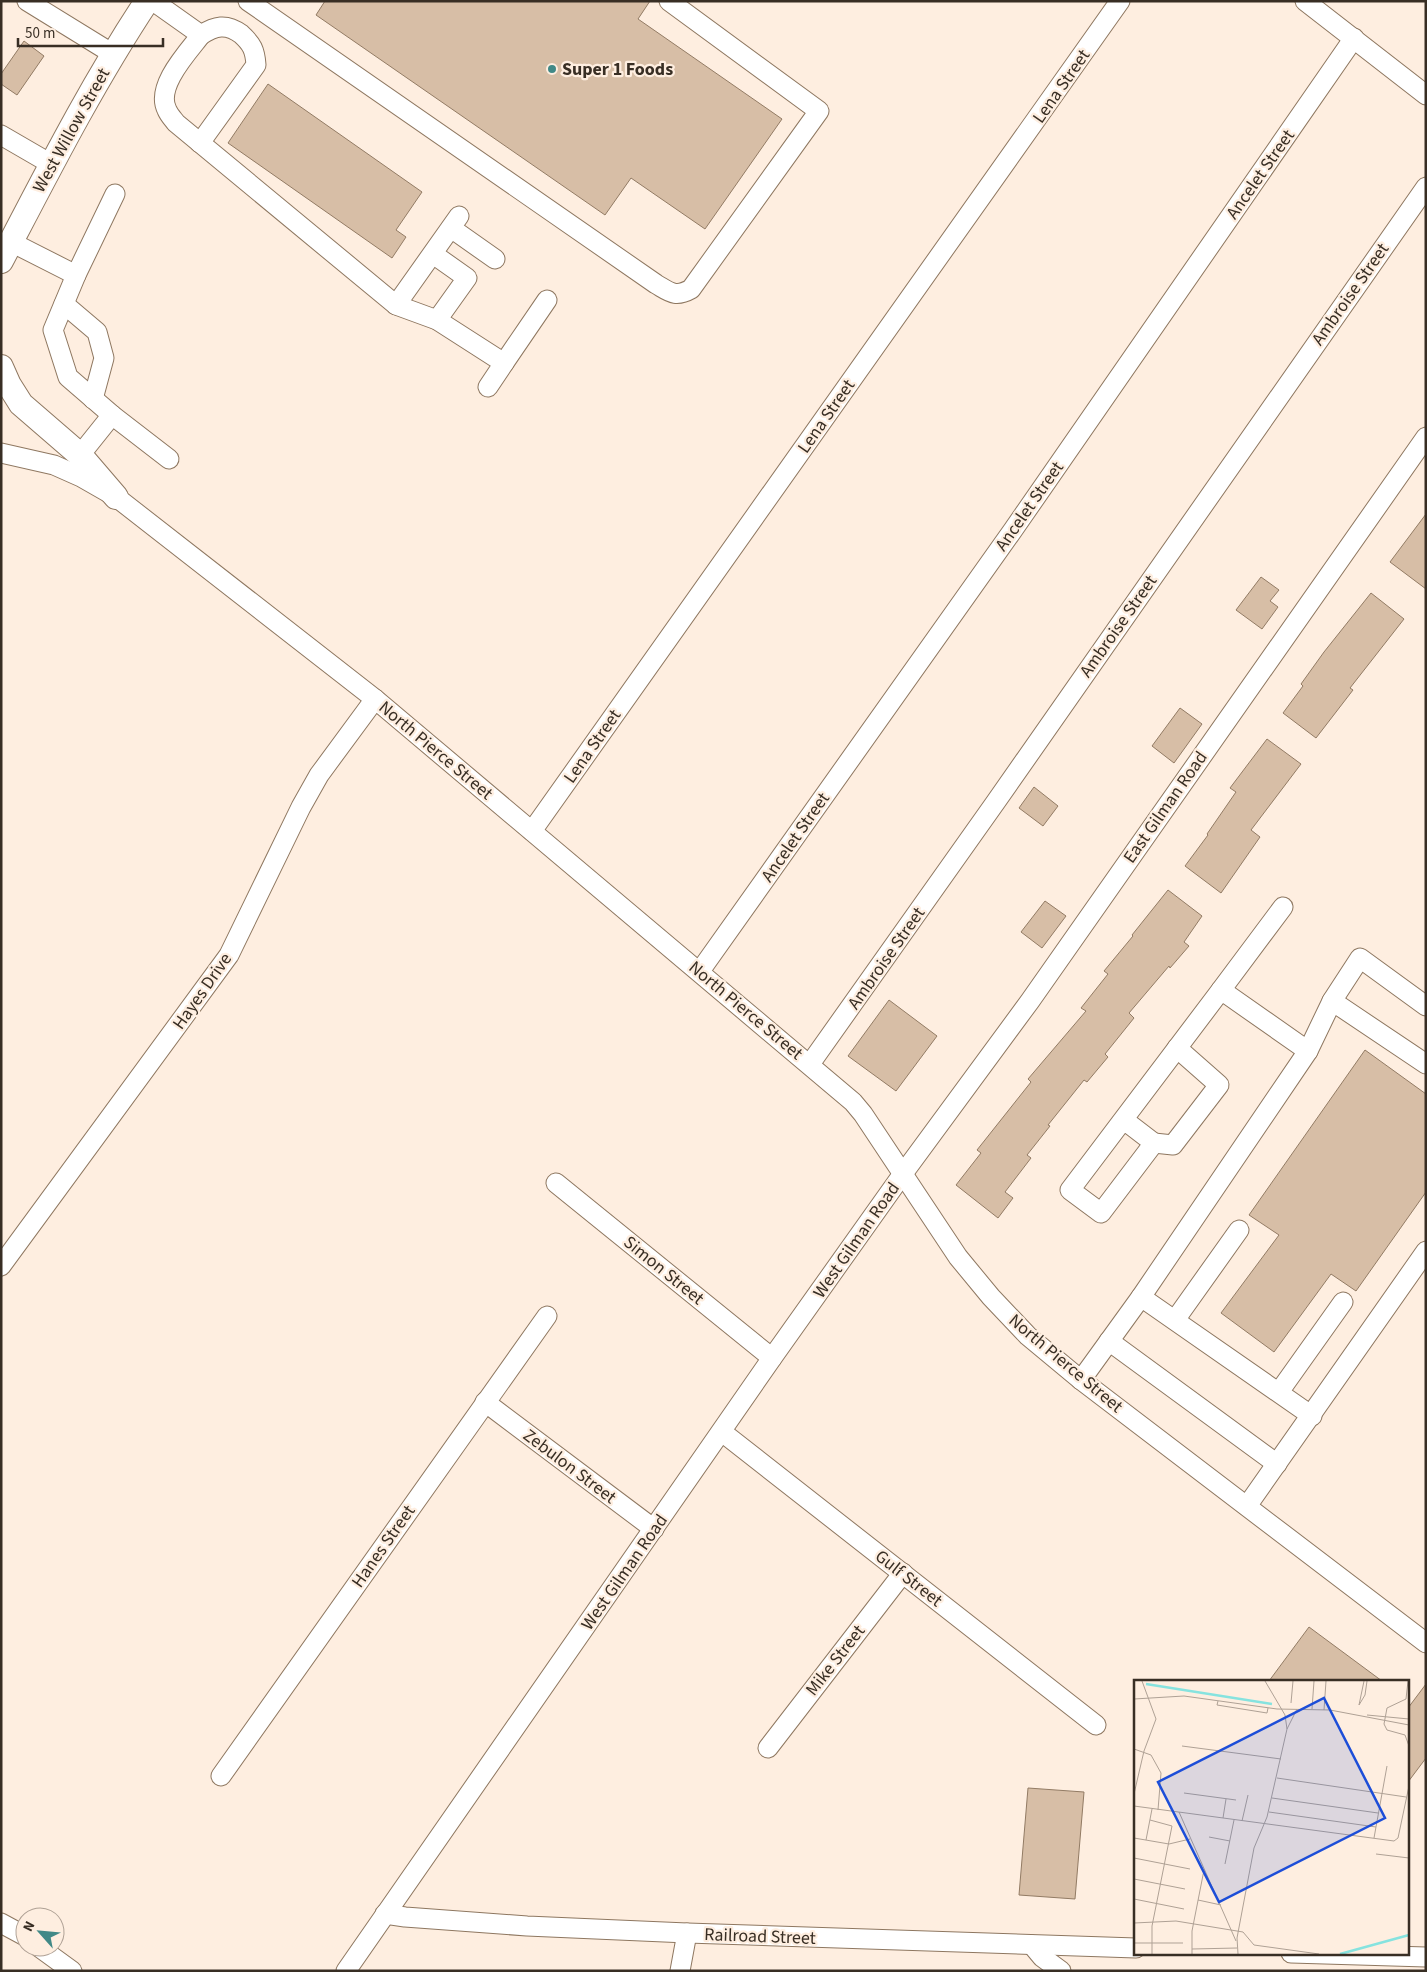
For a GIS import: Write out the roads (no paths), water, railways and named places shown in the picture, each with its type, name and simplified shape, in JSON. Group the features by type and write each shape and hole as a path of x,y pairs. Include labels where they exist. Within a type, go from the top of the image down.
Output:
{"main road":[{"name":"West Willow Street","path":"6,252 51,164 113,54 147,1"},
{"path":"1,367 9,385 21,404 80,456 116,497"}],"street":[{"path":"27,1 113,54"},
{"path":"153,1 201,35"},
{"path":"248,1 656,284 674,294 682,294 691,289 819,111 669,1"},
{"name":"Lena Street","path":"532,830 1120,1"},
{"path":"1305,1 1426,95"},
{"path":"200,143 256,65 255,53 251,43 232,28 222,26 211,28 201,35 170,78 164,94 166,109 176,123 200,143 396,306 437,320 504,363"},
{"name":"Ancelet Street","path":"700,971 1013,530 1354,38"},
{"path":"1,135 51,164"},
{"name":"Ambroise Street","path":"810,1064 1426,187"},
{"path":"115,194 76,274 53,330 68,377 112,415 169,459"},
{"path":"396,306 455,222 495,259"},
{"path":"6,252 76,274"},
{"path":"433,254 467,278 437,320"},
{"path":"488,387 547,300"},
{"path":"64,304 98,332 104,358 93,399"},
{"path":"80,456 112,415"},
{"name":"East Gilman Road","path":"902,1175 1030,1001 1426,437"},
{"name":"North Pierce Street","path":"1,453 54,466 81,477 116,497 375,699 532,830 853,1102 863,1114 958,1257 991,1297 1028,1336 1081,1380 1426,1643"},
{"name":"Hayes Drive","path":"1,1266 229,955 305,799 319,775 375,699"},
{"path":"1154,1143 1101,1212 1070,1190 1283,907"},
{"path":"1081,1380 1141,1297 1308,1051 1332,1001 1360,958 1426,1006"},
{"path":"1221,990 1308,1051"},
{"path":"1332,1001 1426,1064"},
{"path":"1124,1120 1154,1143 1173,1145 1219,1085 1177,1048"},
{"name":"West Gilman Road","path":"346,1971 772,1358 902,1175"},
{"name":"Simon Street","path":"556,1183 772,1358"},
{"path":"1175,1320 1239,1230"},
{"path":"1247,1506 1426,1251"},
{"path":"1141,1297 1312,1416"},
{"path":"1279,1392 1343,1302"},
{"name":"Hanes Street","path":"220,1776 547,1316"},
{"path":"1110,1341 1277,1464"},
{"name":"Zebulon Street","path":"485,1402 654,1529"},
{"name":"Gulf Street","path":"722,1432 1096,1725"},
{"name":"Mike Street","path":"768,1748 903,1573"},
{"name":"Railroad Street","path":"386,1914 527,1926 1134,1948"},
{"path":"1,1922 15,1930"},
{"path":"680,1971 687,1933"},
{"path":"1032,1945 1060,1971"},
{"path":"1318,1954 1426,1958"},
{"path":"53,1957 72,1971"}],"place":[{"name":"Super 1 Foods","path":"552,69"}]}
